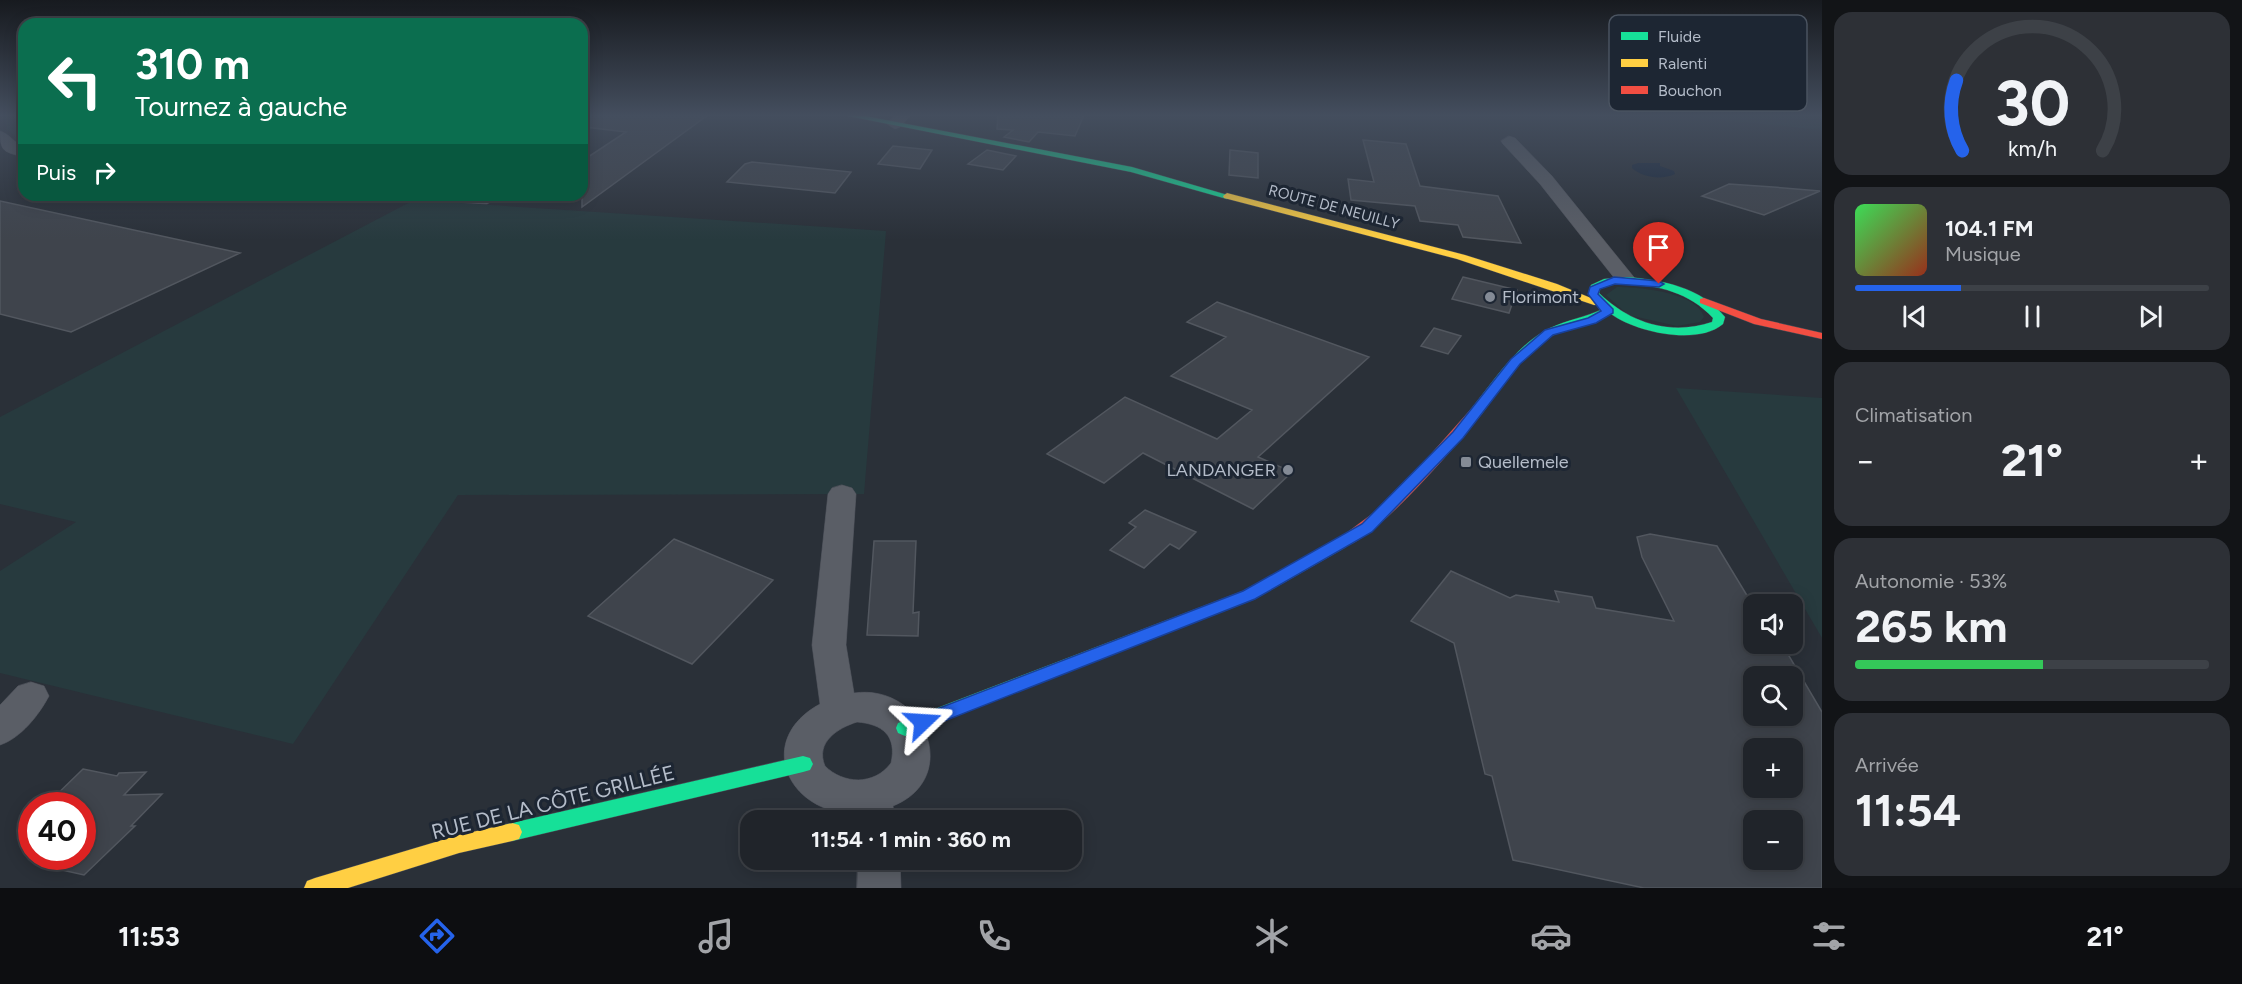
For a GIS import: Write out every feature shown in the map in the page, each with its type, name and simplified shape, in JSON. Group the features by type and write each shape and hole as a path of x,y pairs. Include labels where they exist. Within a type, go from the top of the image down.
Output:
{"main road":[{"name":"ROUTE DE NEUILLY","path":"1069,156 1132,170 1457,257 1557,287 1634,322 1664,330 1688,332 1709,329 1735,330 1822,344"},
{"path":"1457,257 1581,283 1626,280 1667,286 1758,322 1822,336"},
{"path":"905,728 1249,595 1367,528 1458,435 1516,362 1549,333 1592,321 1603,307 1593,294 1595,287 1604,282"},
{"path":"1704,301 1719,317 1717,324 1709,329"},
{"name":"RUE DE LA CÔTE GRILLÉE","path":"315,888 459,844 803,764"}],"street":[{"path":"1524,156 1546,180 1626,280"},
{"path":"839,710 829,645 842,494"},
{"path":"0,730 31,696"},
{"path":"857,706 877,709 893,716 905,728 912,741 913,754 909,768 900,781 887,791 873,809 853,799 835,796 821,789 810,777 803,764 803,747 810,731 822,718 839,710 857,706"},
{"path":"879,870 879,888"}],"green space":[{"path":"412,201 886,231 864,494 458,495 293,744 0,673 0,571 76,522 0,504 0,417"},
{"path":"1617,287 1652,290 1679,297 1691,302 1704,317 1700,322 1677,326 1628,315 1606,295"},
{"path":"1676,388 1822,398 1822,638 1803,605 1803,594 1796,594"}],"water":[{"path":"1660,163 1660,166 1674,171 1675,174 1664,177 1647,176 1632,168 1632,165"}],"building":[{"path":"651,156 582,207 582,201 588,201 588,157"},
{"path":"884,156 928,156 920,169 878,164"},
{"path":"978,156 1016,156 1003,170 968,164"},
{"path":"1230,156 1258,156 1258,178 1229,175"},
{"path":"1367,156 1410,156 1420,186 1498,196 1521,243 1463,237 1458,225 1420,221 1415,206 1351,200 1348,179 1374,182"},
{"path":"752,162 851,172 835,193 727,182 745,164"},
{"path":"1729,184 1820,191 1764,215 1702,196"},
{"path":"0,201 240,253 71,332 0,314"},
{"name":"Florimont","path":"1463,277 1517,290 1509,313 1452,299"},
{"path":"1217,302 1369,357 1258,457 1292,472 1253,509 1143,453 1104,483 1047,454 1125,397 1217,439 1252,410 1171,376 1226,337 1187,322"},
{"path":"1434,328 1461,336 1448,354 1421,346"},
{"path":"1145,510 1196,532 1179,549 1170,544 1144,568 1110,550 1136,527 1129,523"},
{"path":"1650,534 1717,546 1746,594 1743,594 1743,654 1788,654 1795,666 1743,666 1743,726 1803,726 1803,680 1822,712 1822,888 1644,888 1513,860 1492,776 1485,774 1454,643 1411,621 1451,571 1510,598 1516,595 1559,602 1555,591 1592,597 1596,608 1674,621 1642,557 1637,537"},
{"path":"674,539 773,580 692,664 588,616"},
{"path":"874,541 916,541 913,613 919,612 918,636 867,635"},
{"path":"83,769 117,776 119,773 146,772 124,795 162,794 131,826 135,826 96,863 96,792 59,792"},
{"path":"62,870 89,870 84,875"}],"traffic: fast":[{"path":"1061,156 1132,170 1227,196"},
{"path":"1626,280 1652,283 1689,294 1710,307 1719,317 1717,324 1684,332 1651,328 1619,315 1593,294 1595,287 1604,282 1626,280"},
{"path":"1476,412 1509,369 1537,341 1562,327 1609,311"},
{"path":"905,728 1249,595 1341,543"},
{"path":"512,832 803,764"}],"traffic: slow":[{"path":"1227,196 1461,257 1598,303"},
{"path":"315,888 459,844 512,832"}],"traffic: jam":[{"path":"1704,301 1758,322 1822,336"},
{"path":"1341,543 1359,532 1413,484 1476,412"}],"place":[{"name":"Florimont","path":"1490,297"},
{"name":"Quellemele","path":"1466,462"},
{"name":"LANDANGER","path":"1288,470"}],"route":[{"path":"923,722 1249,595 1367,528 1458,435 1516,362 1549,333 1592,321 1609,311 1598,303 1593,294 1595,287 1614,280 1659,284"}]}
